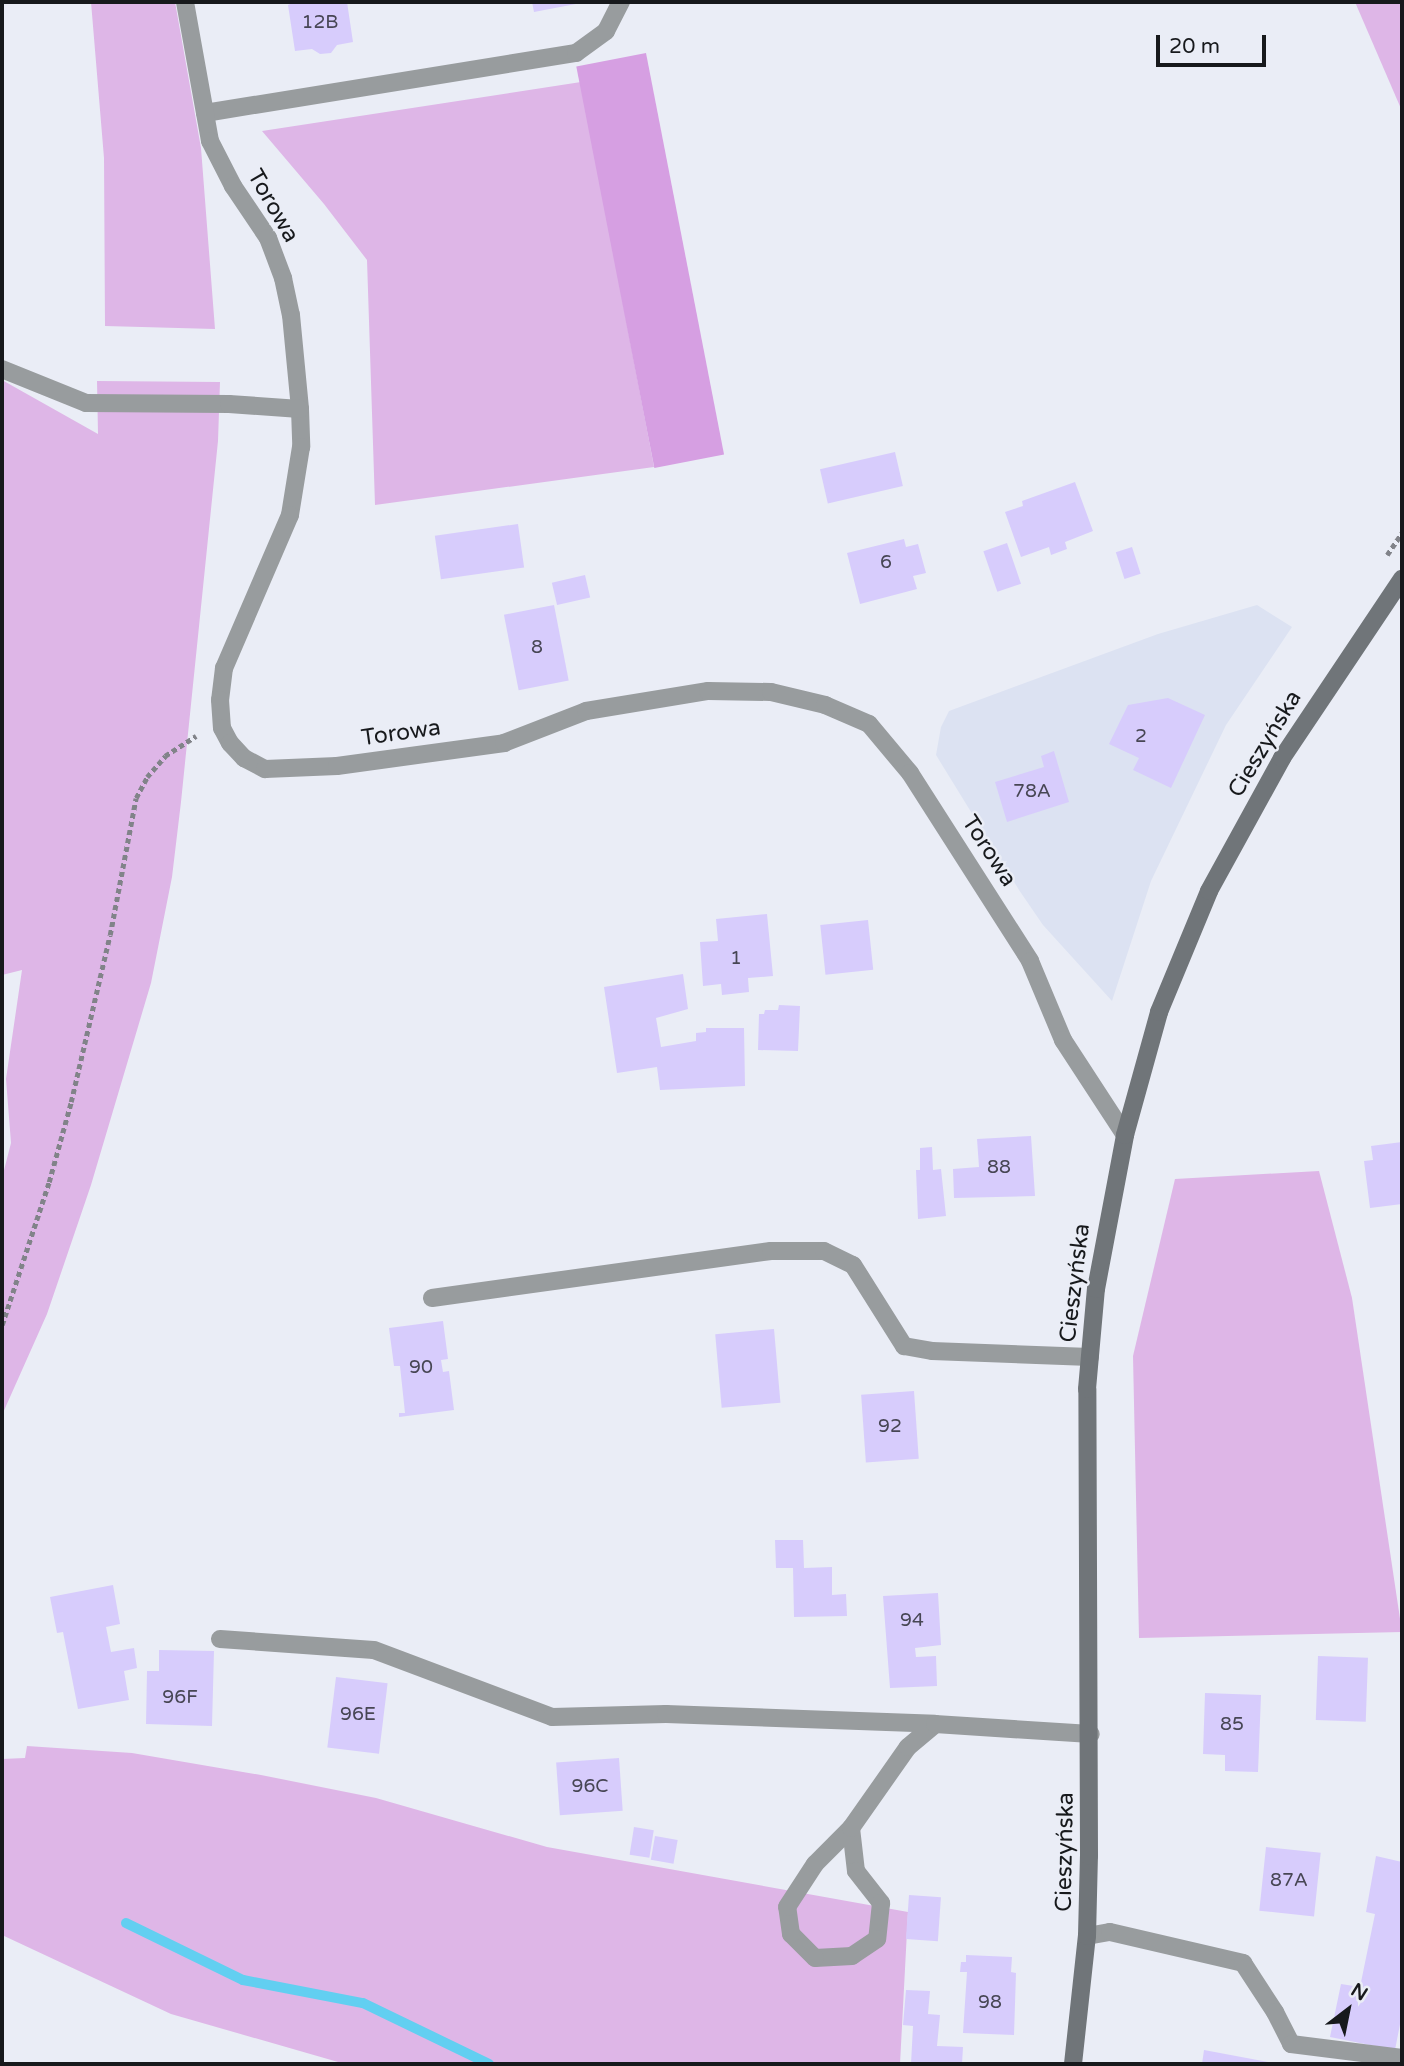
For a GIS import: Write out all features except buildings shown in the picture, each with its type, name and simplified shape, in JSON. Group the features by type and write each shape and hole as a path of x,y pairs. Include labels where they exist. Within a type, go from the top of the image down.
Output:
{"main road":[{"name":"Cieszyńska","path":"1073,2064 1087,1936 1091,1734 1086,1521 1090,1357 1096,1289 1125,1135 1158,1012 1209,891 1282,758 1402,579"}],"street":[{"name":"Torowa","path":"184,2 211,141 233,186 268,238 283,278 291,314 300,409 301,447 290,515 224,668 220,700 222,728 244,758 265,769 337,766 504,743 586,711 708,691 771,692 825,705 869,724 910,773 1030,961 1063,1040 1125,1135"},
{"path":"205,113 576,53 607,31 621,2"},
{"path":"2,369 86,403 229,404 300,409"},
{"path":"432,1298 771,1251 824,1251 853,1265 904,1346 932,1351 1090,1357"},
{"path":"220,1639 374,1650 552,1717 667,1714 935,1724 1091,1734"},
{"path":"851,1828 856,1871 881,1903 877,1939 852,1956 815,1958 791,1934 787,1908 815,1864 851,1828 908,1747 935,1724"},
{"path":"1087,1936 1110,1932 1243,1963 1275,2012 1291,2044 1402,2057"}],"path":[{"path":"1386,556 1402,533"},
{"path":"2,1325 71,1102 105,961 136,798 147,777 165,756 200,734 222,728"}],"shaded area":[{"path":"91,2 175,2 201,148 215,329 105,326 104,158"},
{"path":"1355,2 1402,2 1402,111"},
{"path":"646,53 724,454 654,468 576,67"},
{"path":"581,82 654,467 375,505 367,260 262,131"},
{"path":"2,380 98,434 97,381 220,382 218,441 181,802 172,877 151,983 91,1185 47,1314 2,1415 2,1178 11,1143 6,1079 22,970 2,975"},
{"path":"1257,605 1292,627 1226,725 1151,881 1112,1001 1043,925 1019,890 936,755 941,727 949,711 1158,634"},
{"path":"1319,1171 1352,1298 1402,1632 1139,1638 1133,1356 1175,1179"},
{"path":"27,1746 132,1753 261,1775 376,1798 547,1847 908,1912 900,2064 345,2064 171,2014 2,1935 2,1759 25,1758"}],"waterway":[{"path":"126,1923 243,1980 363,2003 489,2064"}]}
